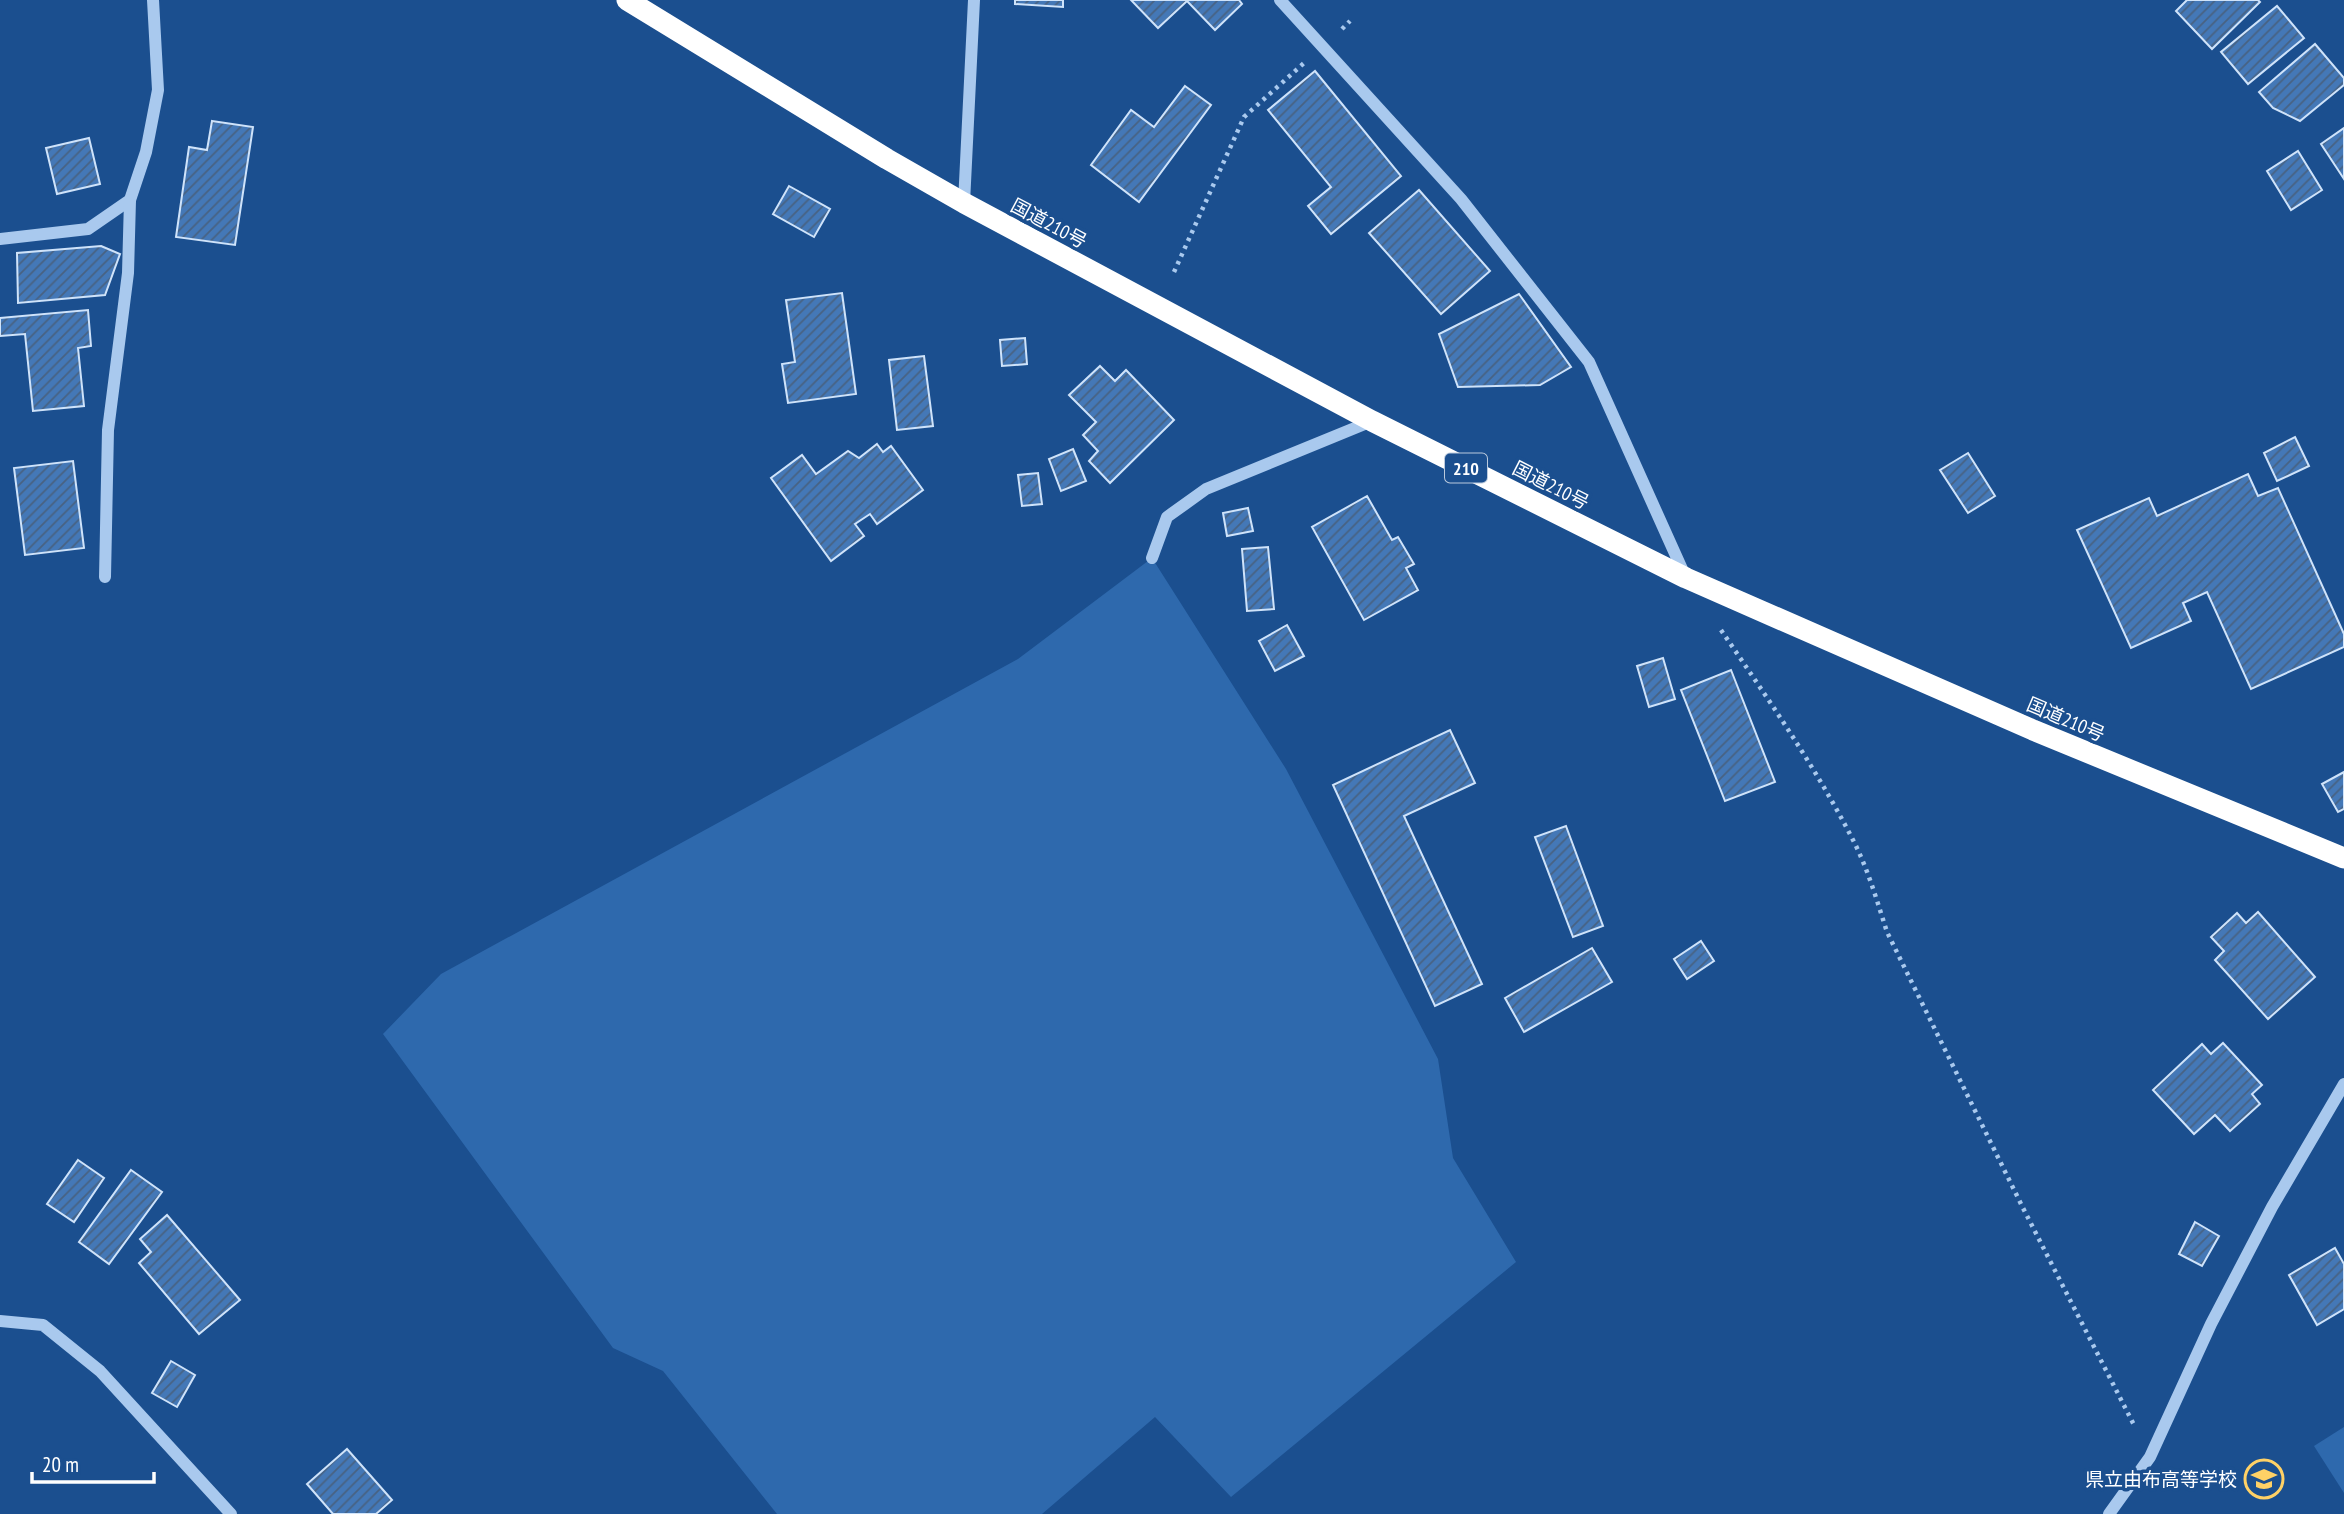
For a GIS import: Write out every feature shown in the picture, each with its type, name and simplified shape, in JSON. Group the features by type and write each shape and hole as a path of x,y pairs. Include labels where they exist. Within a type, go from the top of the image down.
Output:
{"highway":[{"name":"国道210号","path":"627,0 964,203 1372,421 1686,578 2033,730 2344,858"}],"street":[{"path":"105,577 108,430 128,273 130,200 146,152 158,90 153,0"},
{"path":"964,203 974,0"},
{"path":"1280,0 1461,199 1589,362 1686,578"},
{"path":"0,239 88,229 130,200"},
{"path":"1152,558 1167,517 1206,489 1372,421"},
{"path":"2109,1514 2150,1457 2241,1265 2344,1084"},
{"path":"0,1321 43,1325 100,1371 231,1514"}],"path":[{"path":"1341,30 1350,21"},
{"path":"1174,272 1244,117 1312,56"},
{"path":"1717,623 1802,748 1854,842 1887,932 2150,1457"}],"shaded area":[{"path":"1152,558 1286,769 1438,1059 1453,1158 1516,1262 1231,1497 1155,1417 1042,1514 777,1514 663,1371 613,1348 383,1034 441,974 1018,659"},
{"path":"2344,1427 2344,1493 2314,1446"}],"building":[{"path":"1015,0 1063,0 1063,7 1015,4"},
{"path":"1131,0 1239,0 1242,4 1215,30 1187,1 1158,28"},
{"path":"2187,0 2260,2 2212,49 2176,11"},
{"path":"2277,6 2304,38 2248,84 2221,52"},
{"path":"2315,44 2344,78 2344,85 2300,121 2273,108 2259,92"},
{"path":"1315,71 1401,176 1331,234 1308,206 1331,187 1268,110"},
{"path":"1185,86 1211,105 1139,202 1091,165 1131,110 1154,127"},
{"path":"212,121 253,127 235,245 176,237 189,147 207,150"},
{"path":"2344,128 2344,179 2321,144"},
{"path":"89,138 100,184 57,194 46,148"},
{"path":"2298,151 2322,190 2291,210 2267,171"},
{"path":"789,186 830,209 814,237 773,214"},
{"path":"1419,190 1490,271 1441,314 1369,233"},
{"path":"101,246 120,254 105,295 18,303 17,253"},
{"path":"842,293 856,394 788,403 782,364 795,362 786,300"},
{"path":"1519,294 1571,367 1540,385 1458,387 1439,334"},
{"path":"88,310 91,346 78,348 84,406 33,411 25,334 0,336 0,318"},
{"path":"1025,338 1027,364 1002,366 1000,340"},
{"path":"924,356 933,426 897,430 889,360"},
{"path":"1100,366 1115,381 1126,370 1174,420 1110,483 1089,461 1098,451 1083,435 1096,422 1069,395"},
{"path":"2295,437 2309,466 2277,481 2264,453"},
{"path":"877,444 883,452 891,446 923,490 877,524 870,514 855,524 864,536 831,561 771,478 802,455 816,474 848,451 859,458"},
{"path":"1073,449 1086,481 1061,491 1049,459"},
{"path":"1968,453 1995,496 1968,513 1940,470"},
{"path":"73,461 84,548 25,555 14,468"},
{"path":"1038,473 1042,504 1022,506 1018,475"},
{"path":"2248,474 2258,496 2278,488 2344,634 2344,647 2251,689 2207,592 2183,603 2191,621 2131,648 2077,530 2149,498 2157,516"},
{"path":"1367,496 1392,540 1398,537 1414,564 1406,568 1418,590 1364,620 1312,527"},
{"path":"1248,508 1253,531 1227,536 1223,513"},
{"path":"1268,547 1274,609 1247,611 1242,549"},
{"path":"1287,625 1304,656 1275,671 1259,641"},
{"path":"1663,658 1675,699 1649,707 1637,666"},
{"path":"1731,670 1775,782 1725,801 1681,690"},
{"path":"1450,730 1475,783 1404,816 1482,984 1435,1006 1333,785"},
{"path":"2344,772 2344,809 2338,812 2322,784"},
{"path":"1566,826 1603,926 1573,937 1535,837"},
{"path":"2258,912 2315,977 2268,1019 2215,960 2224,951 2211,937 2237,913 2246,923"},
{"path":"1701,941 1714,961 1687,979 1674,959"},
{"path":"1592,948 1612,982 1524,1032 1505,998"},
{"path":"2223,1043 2262,1085 2252,1094 2260,1104 2230,1131 2215,1115 2194,1134 2153,1090 2202,1044 2211,1054"},
{"path":"78,1160 104,1178 74,1222 47,1204"},
{"path":"131,1170 162,1192 109,1264 79,1242"},
{"path":"167,1215 240,1300 199,1334 139,1263 151,1252 140,1239"},
{"path":"2195,1222 2219,1236 2202,1266 2179,1254"},
{"path":"2335,1248 2344,1264 2344,1309 2317,1325 2289,1275"},
{"path":"171,1361 195,1375 177,1407 152,1393"},
{"path":"347,1449 392,1500 376,1514 333,1514 307,1484"}],"place":[{"name":"県立由布高等学校","path":"2264,1479"}]}
